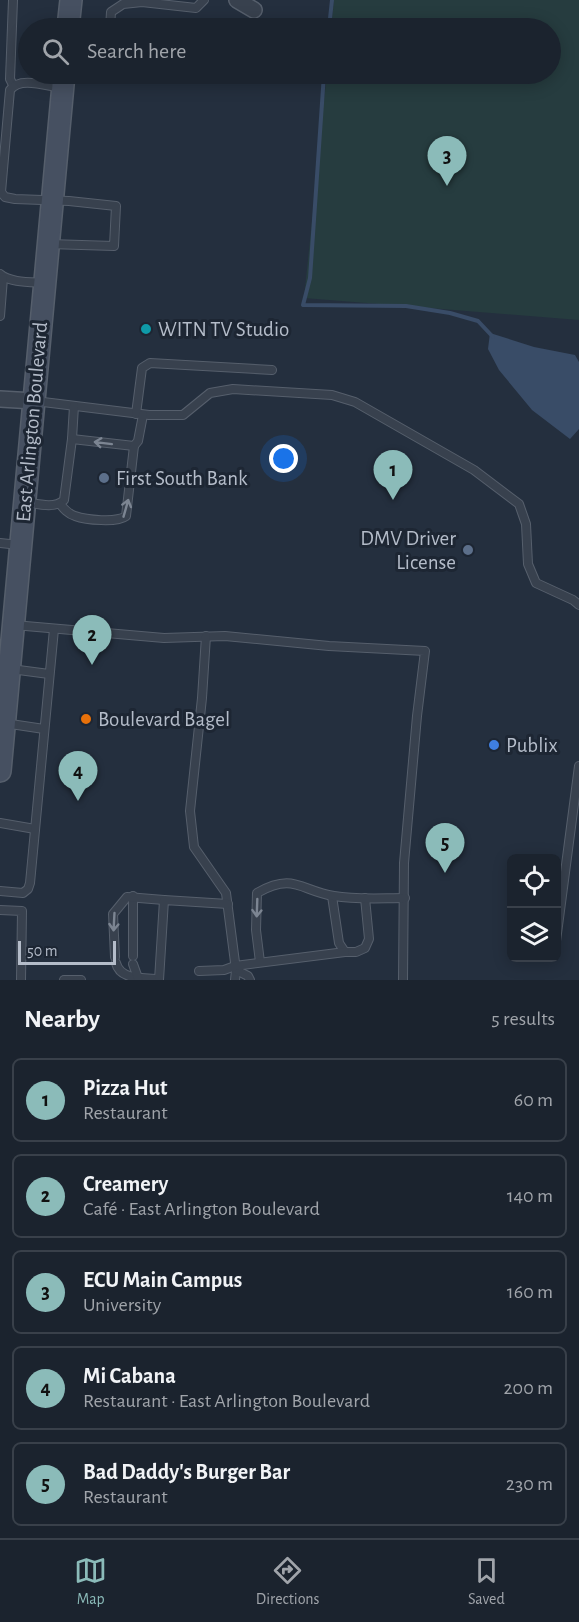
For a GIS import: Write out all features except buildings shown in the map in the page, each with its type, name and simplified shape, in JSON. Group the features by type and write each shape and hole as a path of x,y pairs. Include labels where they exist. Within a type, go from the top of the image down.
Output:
{"main road":[{"path":"69,18 71,0"},
{"name":"East Arlington Boulevard","path":"0,771 2,723 14,625 10,544 24,502 64,84"}],"street":[{"path":"237,0 253,5"},
{"path":"0,399 34,401"}],"lane":[{"path":"13,0 10,79 13,85"},
{"path":"111,18 111,12 123,4 141,1 196,8 204,0"},
{"path":"18,83 10,90 2,197 116,206 114,246 48,244"},
{"path":"0,316 2,276 45,284"},
{"path":"60,504 74,516 113,521 121,520 126,516 134,446 138,441 142,368 150,363 272,370"},
{"path":"34,401 140,414 183,415 210,393 233,389 332,395 356,402 474,470 519,504 526,524 528,564 536,583 579,605"},
{"path":"24,502 53,506 64,500 74,406"},
{"path":"72,440 134,446"},
{"path":"14,625 164,638 225,636 320,646 425,651 404,863 403,980"},
{"path":"0,891 23,892 28,889 54,628"},
{"path":"206,636 190,811 194,847 226,893 236,968 235,980"},
{"path":"10,669 50,674"},
{"path":"2,723 44,729"},
{"path":"560,908 579,766"},
{"path":"0,823 35,829"},
{"path":"260,962 256,930 257,893 269,887 296,883 332,896 405,898"},
{"path":"133,896 133,960 138,978"},
{"path":"332,896 339,943 345,952"},
{"path":"164,900 159,979 124,976 117,971 115,960 113,914 127,897 228,904"},
{"path":"199,971 224,970 260,962 356,952 365,948 369,939 365,898"},
{"path":"0,910 22,911 21,980"},
{"path":"236,968 250,980"},
{"path":"64,980 81,980"}],"green space":[{"path":"334,0 579,0 579,320 304,298 315,192 321,100 324,100 326,84 561,84 561,18 332,18"}],"water":[{"path":"490,333 534,347 575,355 579,362 579,429 570,439 532,410 499,370 488,349"}],"waterway":[{"path":"330,18 332,0"},
{"path":"323,84 310,278 303,305 406,306 450,313 478,321 493,337"}],"place":[{"name":"ECU Main Campus","path":"447,186"},
{"name":"WITN TV Studio","path":"146,329"},
{"name":"First South Bank","path":"104,478"},
{"name":"Pizza Hut","path":"393,500"},
{"name":"DMV Driver License","path":"468,550"},
{"name":"Creamery","path":"92,665"},
{"name":"Boulevard Bagel","path":"86,719"},
{"name":"Publix","path":"494,745"},
{"name":"Mi Cabana","path":"78,801"},
{"name":"Bad Daddy's Burger Bar","path":"445,873"}]}
